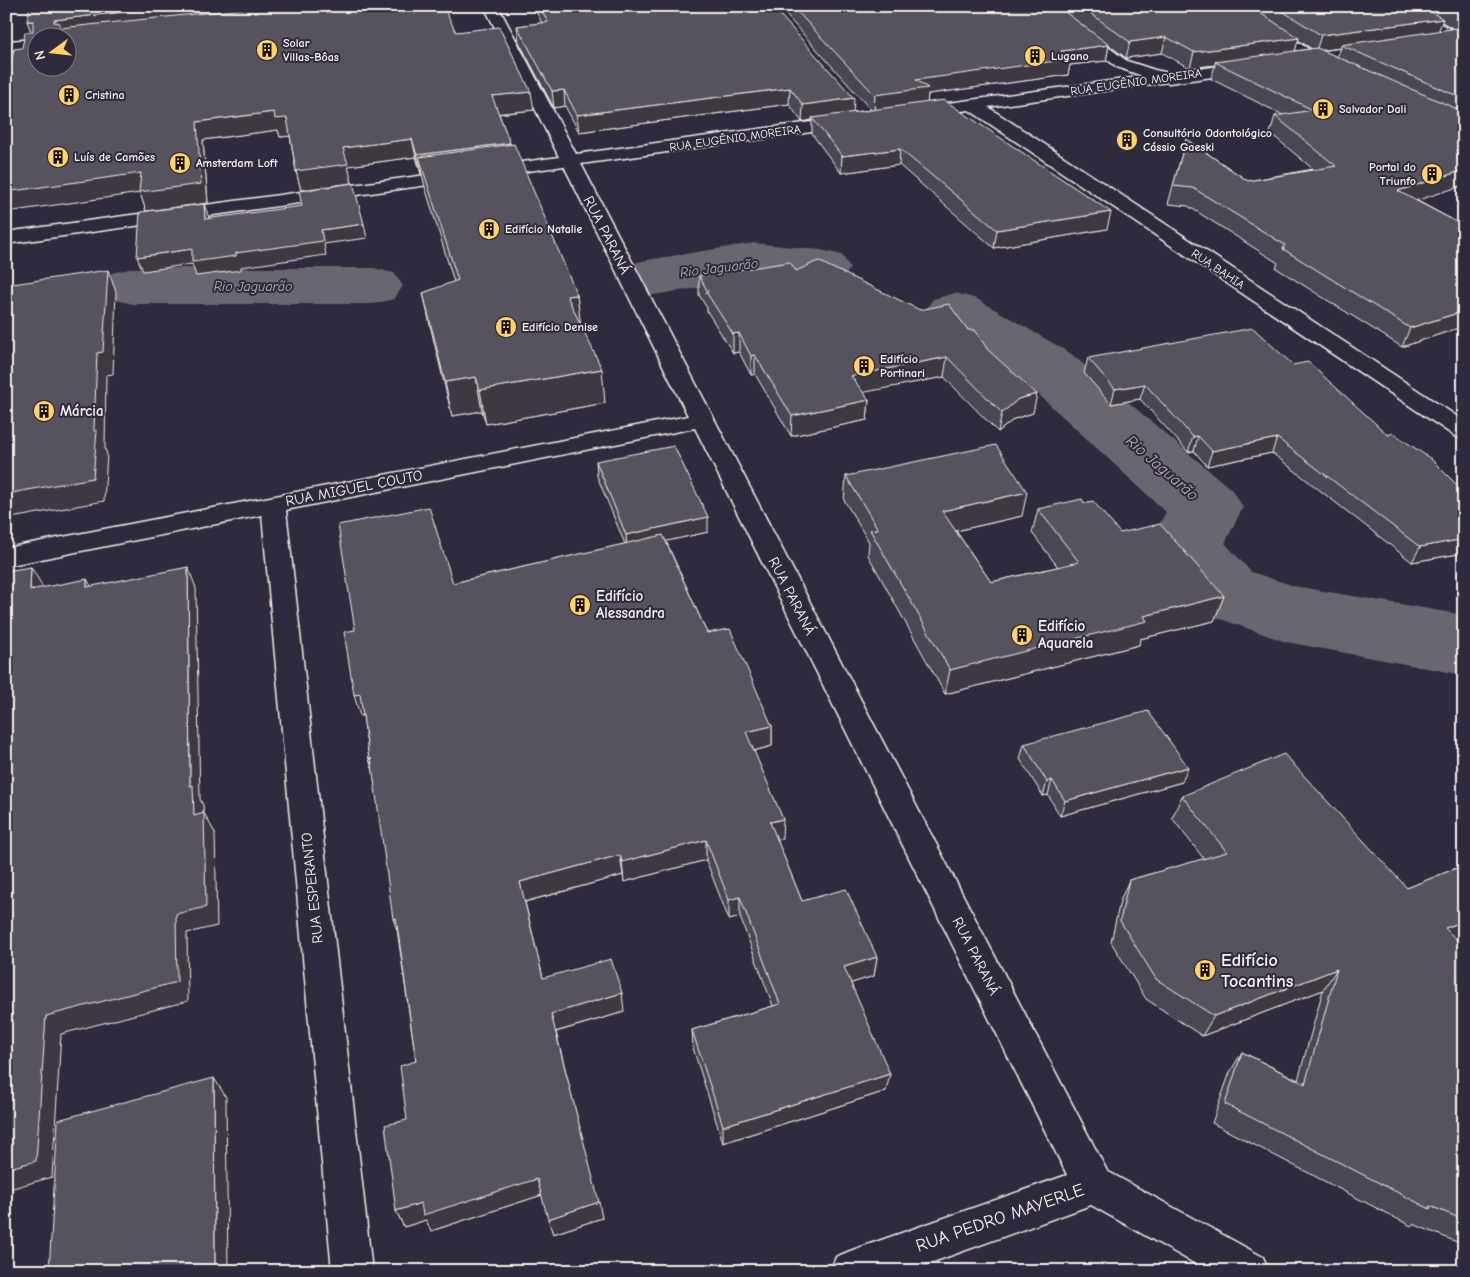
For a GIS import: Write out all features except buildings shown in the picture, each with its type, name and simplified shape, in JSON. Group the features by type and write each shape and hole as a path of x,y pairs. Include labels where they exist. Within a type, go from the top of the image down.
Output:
{"street":[{"name":"RUA PARANÁ","path":"491,6 1093,1185"},
{"path":"1044,6 1122,64 1169,78"},
{"path":"1232,6 1313,58 1353,76"},
{"path":"1398,6 1460,38"},
{"path":"1428,42 1460,38"},
{"path":"6,46 28,44"},
{"name":"RUA EUGÊNIO MOREIRA","path":"897,115 1390,47"},
{"path":"1118,85 1124,79 1122,64"},
{"name":"RUA BAHIA","path":"973,105 1464,432"},
{"name":"RUA EUGÊNIO MOREIRA","path":"6,238 868,119"},
{"name":"RUA MIGUEL COUTO","path":"6,557 702,420"},
{"name":"RUA ESPERANTO","path":"272,504 352,1271"},
{"path":"1093,1185 1249,1271"},
{"name":"RUA PEDRO MAYERLE","path":"850,1271 1093,1185"}],"waterway":[{"name":"Rio Jaguarão","path":"647,278 754,261 821,268"},
{"name":"Rio Jaguarão","path":"133,286 373,286"},
{"name":"Rio Jaguarão","path":"955,312 1047,367 1206,507 1185,547 1223,591 1286,613 1464,645"}],"place":[{"name":"Solar Villas-Bôas","path":"267,50"},
{"name":"Lugano","path":"1035,56"},
{"name":"Cristina","path":"69,95"},
{"name":"Salvador Dali","path":"1323,109"},
{"name":"Consultório Odontológico Cássio Gaeski","path":"1127,140"},
{"name":"Luís de Camões","path":"58,157"},
{"name":"Amsterdam Loft","path":"180,163"},
{"name":"Portal do Triunfo","path":"1432,174"},
{"name":"Edifício Natalie","path":"489,229"},
{"name":"Edifício Denise","path":"506,327"},
{"name":"Edifício Portinari","path":"864,366"},
{"name":"Márcia","path":"44,411"},
{"name":"Edifício Alessandra","path":"580,605"},
{"name":"Edifício Aquarela","path":"1022,635"},
{"name":"Edifício Tocantins","path":"1205,970"}]}
